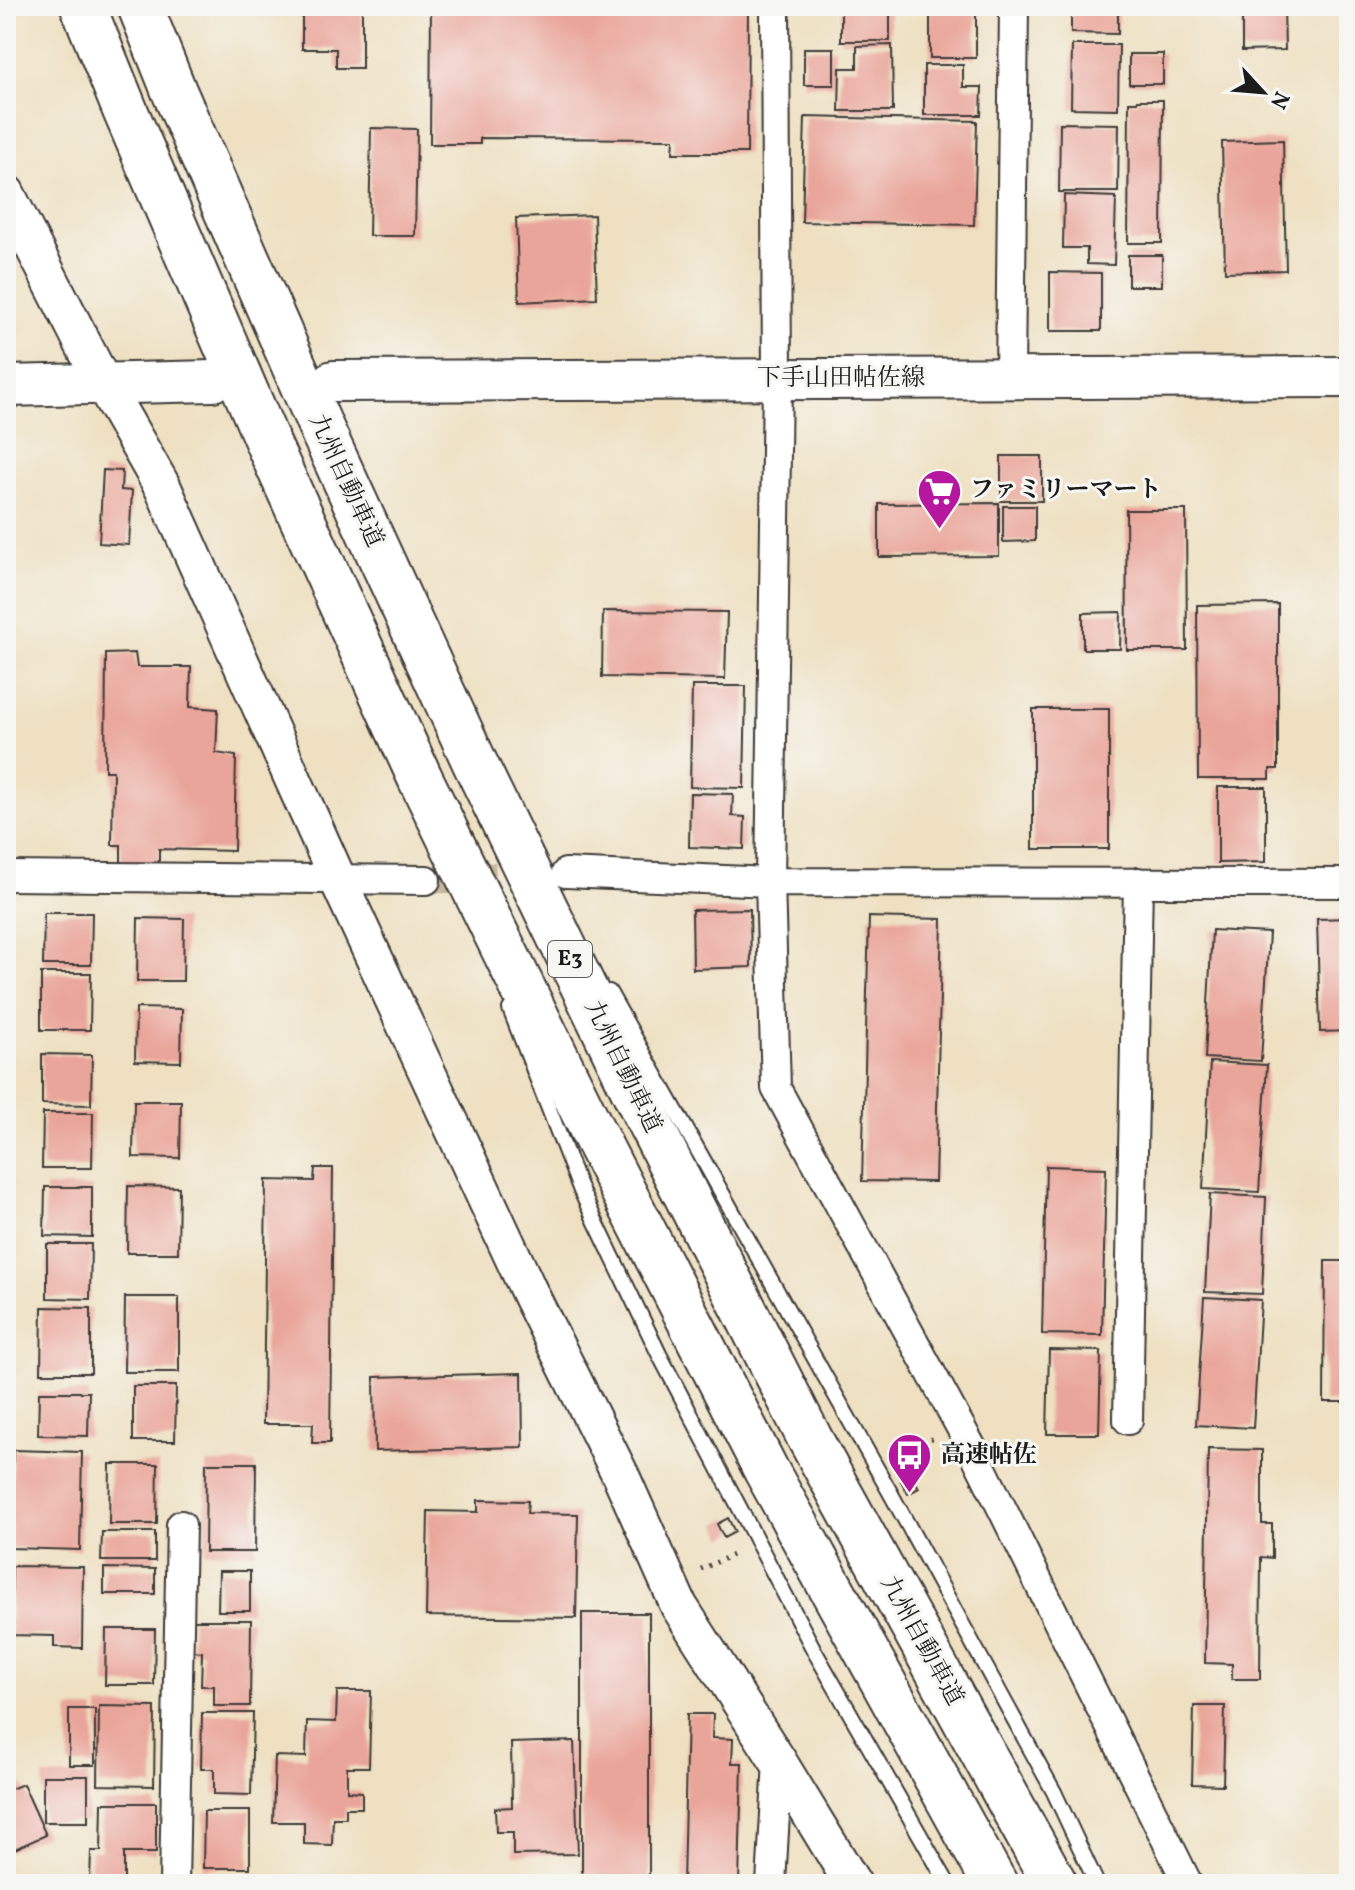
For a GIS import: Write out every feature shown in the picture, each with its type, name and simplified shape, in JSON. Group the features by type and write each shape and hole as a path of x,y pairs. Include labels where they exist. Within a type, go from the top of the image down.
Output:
{"highway":[{"name":"E3","path":"83,6 270,448 420,778 597,1140 759,1457 995,1884"},
{"name":"九州自動車道","path":"140,6 322,430 475,763 646,1116 810,1439 1055,1884"}],"main road":[{"name":"下手山田帖佐線","path":"333,381 1349,377"},
{"path":"6,386 213,381"}],"street":[{"path":"775,6 777,379 770,882 776,1088 973,1450 1188,1884"},
{"path":"1010,378 1014,6"},
{"path":"6,193 103,383 163,488 338,880 531,1296 621,1476 679,1606 853,1884"},
{"path":"566,873 770,882 1349,883"},
{"path":"6,876 426,880"},
{"path":"1128,1420 1138,882"},
{"path":"174,1884 181,1525"},
{"path":"771,1884 778,1761"}],"lane":[{"path":"475,763 571,927"},
{"path":"420,778 483,940"},
{"path":"603,981 899,1507 1054,1792 1097,1884"},
{"path":"506,999 581,1191 659,1354 815,1652 948,1884"}],"path":[{"path":"903,1457 936,1436"},
{"path":"690,1574 731,1556"}],"building":[{"path":"302,6 362,6 362,68 336,68 336,49 302,49"},
{"path":"431,6 748,6 747,153 673,153 674,139 480,138 480,144 430,144"},
{"path":"841,6 890,6 890,41 841,41"},
{"path":"1071,6 1118,6 1118,34 1071,33"},
{"path":"1284,6 1285,50 1242,51 1242,7"},
{"path":"976,9 976,58 930,58 930,10"},
{"path":"892,45 893,111 839,111 840,68 857,68 857,46"},
{"path":"1072,45 1119,45 1118,109 1071,108"},
{"path":"804,48 834,48 834,85 804,85"},
{"path":"1129,54 1163,54 1163,84 1129,84"},
{"path":"924,65 963,65 963,87 982,87 981,115 924,115"},
{"path":"1163,100 1162,243 1128,243 1129,102"},
{"path":"805,117 977,121 974,225 802,222"},
{"path":"1060,123 1119,124 1118,192 1059,192"},
{"path":"371,128 417,129 415,236 369,236"},
{"path":"1283,140 1286,270 1225,272 1222,142"},
{"path":"1064,195 1116,197 1114,265 1087,264 1087,248 1063,248"},
{"path":"594,215 597,298 519,302 516,218"},
{"path":"1128,255 1162,255 1162,286 1128,286"},
{"path":"1050,272 1101,273 1101,331 1050,331"},
{"path":"6,451 9,451 9,477 6,477"},
{"path":"1001,456 1042,456 1042,501 1001,501"},
{"path":"103,470 122,471 121,490 132,491 129,545 99,543"},
{"name":"ファミリーマート","path":"999,503 999,556 879,557 879,504"},
{"path":"1003,506 1035,506 1035,541 1003,542"},
{"path":"1126,510 1186,510 1187,650 1127,650"},
{"path":"1278,604 1278,769 1270,769 1270,779 1198,779 1197,605"},
{"path":"603,611 727,612 725,679 602,677"},
{"path":"1121,612 1120,649 1083,649 1083,613"},
{"path":"135,653 137,667 191,667 190,707 218,709 216,753 236,756 234,851 159,849 159,865 121,863 121,845 112,845 113,771 105,771 106,654"},
{"path":"692,686 746,686 744,788 690,787"},
{"path":"1033,709 1109,709 1109,849 1033,849"},
{"path":"1218,787 1266,787 1266,862 1218,863"},
{"path":"690,793 733,794 732,816 745,817 744,849 689,847"},
{"path":"750,909 751,967 693,969 692,910"},
{"path":"44,913 92,913 91,965 43,965"},
{"path":"869,917 942,919 935,1182 862,1181"},
{"path":"138,918 184,919 183,981 137,981"},
{"path":"1349,918 1349,1031 1320,1032 1317,919"},
{"path":"1212,930 1269,933 1261,1061 1205,1058"},
{"path":"41,973 91,973 90,1030 41,1030"},
{"path":"136,1008 182,1009 181,1062 135,1061"},
{"path":"42,1054 92,1055 91,1105 42,1104"},
{"path":"1210,1062 1267,1065 1259,1192 1203,1189"},
{"path":"134,1101 181,1101 180,1158 133,1157"},
{"path":"43,1113 93,1113 92,1168 42,1168"},
{"path":"1046,1166 1106,1168 1102,1335 1042,1334"},
{"path":"315,1168 333,1168 330,1443 312,1443 313,1424 263,1424 266,1180 314,1181"},
{"path":"128,1186 179,1187 178,1253 127,1253"},
{"path":"45,1187 92,1187 92,1237 44,1236"},
{"path":"1210,1194 1266,1197 1262,1294 1205,1292"},
{"path":"47,1244 91,1244 90,1299 47,1298"},
{"path":"1325,1261 1349,1261 1349,1402 1324,1402"},
{"path":"125,1297 179,1297 179,1372 124,1372"},
{"path":"1204,1297 1261,1300 1253,1428 1196,1425"},
{"path":"42,1307 91,1308 91,1373 41,1373"},
{"path":"1049,1350 1101,1351 1099,1434 1047,1434"},
{"path":"522,1373 523,1447 375,1451 374,1377"},
{"path":"133,1386 176,1386 175,1441 133,1441"},
{"path":"39,1392 89,1392 88,1436 38,1435"},
{"path":"1208,1449 1262,1450 1262,1524 1272,1524 1272,1558 1261,1557 1260,1679 1232,1679 1232,1664 1205,1663"},
{"path":"13,1450 82,1452 80,1550 10,1548"},
{"path":"206,1463 256,1463 255,1552 205,1552"},
{"path":"110,1464 158,1464 157,1524 109,1524"},
{"path":"912,1475 919,1488 908,1494 901,1481"},
{"path":"478,1500 528,1501 527,1513 578,1514 576,1618 426,1616 428,1511 478,1512"},
{"path":"728,1518 735,1532 724,1538 717,1524"},
{"path":"102,1532 155,1532 155,1561 101,1561"},
{"path":"12,1566 83,1567 82,1648 54,1647 54,1636 10,1635"},
{"path":"104,1568 155,1569 155,1594 104,1594"},
{"path":"219,1571 250,1571 250,1611 218,1611"},
{"path":"582,1613 649,1613 649,1884 582,1884"},
{"path":"192,1620 251,1620 250,1706 214,1706 214,1686 201,1686 202,1652 191,1651"},
{"path":"106,1629 155,1629 154,1685 105,1685"},
{"path":"337,1691 371,1691 369,1767 347,1767 347,1791 362,1792 362,1808 346,1808 346,1818 333,1818 332,1845 304,1844 304,1822 273,1822 275,1756 306,1757 307,1721 336,1722"},
{"path":"99,1706 155,1707 154,1786 98,1785"},
{"path":"1194,1706 1225,1706 1223,1785 1192,1784"},
{"path":"69,1709 95,1709 95,1765 69,1765"},
{"path":"202,1713 253,1713 251,1795 214,1794 214,1769 201,1769"},
{"path":"687,1714 713,1714 712,1738 733,1739 732,1763 742,1763 739,1884 683,1884"},
{"path":"574,1741 578,1854 513,1855 513,1832 496,1832 495,1808 512,1807 511,1743"},
{"path":"43,1776 88,1776 88,1822 43,1822"},
{"path":"23,1784 46,1835 6,1853 6,1791"},
{"path":"102,1803 156,1803 156,1853 124,1853 124,1882 90,1882 91,1851 101,1851"},
{"path":"204,1811 250,1811 250,1868 203,1868"}],"tunnel":[{"path":"426,880 541,874"}],"place":[{"name":"ファミリーマート","path":"939,530"},
{"name":"高速帖佐","path":"910,1495"}]}
